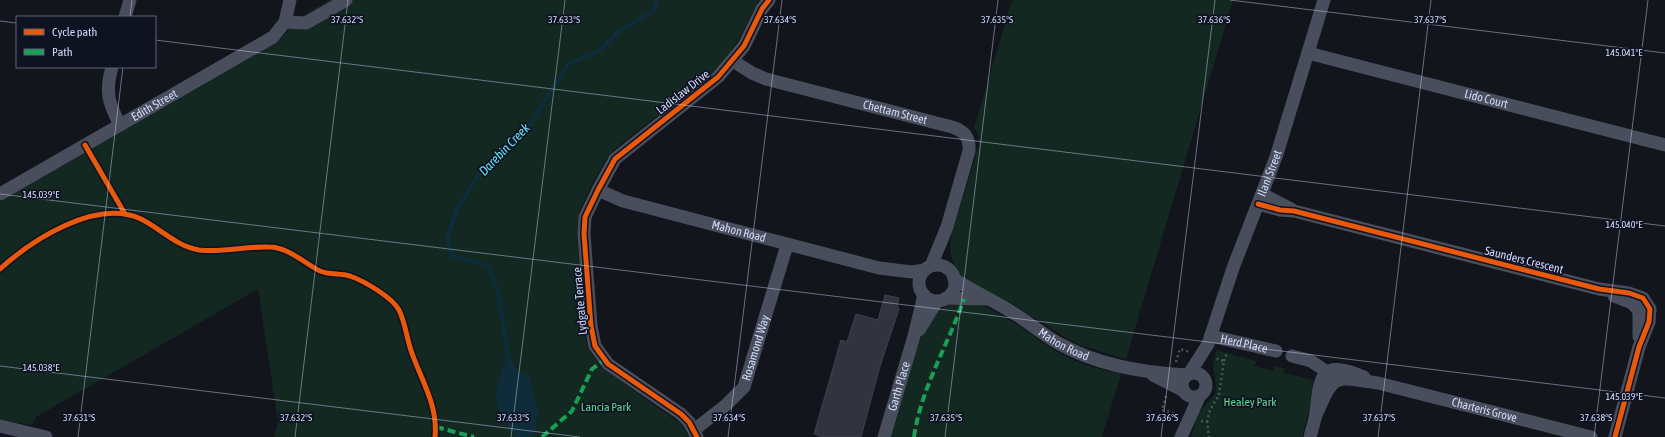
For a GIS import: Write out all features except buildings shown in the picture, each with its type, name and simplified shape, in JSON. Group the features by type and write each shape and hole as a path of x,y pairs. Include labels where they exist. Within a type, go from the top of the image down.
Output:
{"street":[{"path":"125,16 130,0"},
{"name":"Edith Street","path":"0,194 269,39 278,32 285,22 290,0"},
{"path":"285,22 306,23 346,0"},
{"name":"Ladislaw Drive","path":"598,190 610,165 622,152 718,77 733,61 744,46 762,9 769,0"},
{"name":"Ilani Street","path":"1205,380 1207,348 1223,296 1287,124 1324,0"},
{"name":"Lido Court","path":"1308,53 1665,145"},
{"name":"Chettam Street","path":"733,61 758,77 952,128 964,133 968,138 969,151 947,227 928,268"},
{"path":"112,68 108,94 112,110 120,125"},
{"name":"Mahon Road","path":"598,190 623,201 882,269 912,272 928,268"},
{"name":"Lydgate Terrace","path":"598,190 588,210 584,226 591,326 596,346 608,364 681,414 696,434"},
{"name":"Saunders Crescent","path":"1260,199 1294,211 1599,289 1637,295 1643,298 1648,303 1650,309 1650,322 1639,347 1615,437"},
{"name":"Chettam Street","path":"947,227 952,274"},
{"name":"Rosamond Way","path":"696,434 744,387 787,245"},
{"path":"940,265 952,274 954,290 942,300 928,298 922,291 920,278 928,268 940,265"},
{"name":"Mahon Road","path":"882,269 922,291"},
{"name":"Mahon Road","path":"952,274 987,299 1016,314 1056,342 1071,350 1102,361 1147,373 1188,375"},
{"name":"Garth Place","path":"884,437 914,336 922,291"},
{"name":"Mahon Road","path":"942,300 987,299"},
{"name":"Garth Place","path":"914,336 942,300"},
{"name":"Ilani Street","path":"1188,375 1207,348"},
{"name":"Herd Place","path":"1207,348 1276,351"},
{"path":"1292,356 1311,361 1327,372"},
{"name":"Charteris Grove","path":"1316,415 1320,381 1327,372 1333,369 1345,369 1378,383"},
{"name":"Mahon Road","path":"1147,373 1185,393"},
{"path":"1197,373 1205,380 1205,392 1199,397 1181,437 1185,393 1182,384 1188,375 1197,373"},
{"name":"Charteris Grove","path":"1310,437 1316,415 1327,389 1336,380 1342,379 1378,383 1590,437"},
{"path":"1185,393 1192,397 1199,397"},
{"path":"0,426 17,433 46,437"}],"path":[{"path":"1180,349 1207,348 1224,361 1219,395 1210,410 1207,422"}],"green space":[{"name":"Lancia Park","path":"329,0 759,0 739,39 724,61 714,71 617,147 607,158 592,184 579,212 577,232 584,328 592,353 601,367 682,425 689,437 274,437 278,422 258,289 36,417 32,425 0,420 0,202 276,43 287,32 293,18 302,16"},
{"path":"1012,0 1233,0 1126,359 1076,344 1013,304 983,290 961,277 954,265 950,251 951,238 979,144 979,136 974,128"},
{"path":"972,302 998,313 1053,349 1078,362 1121,374 1102,437 890,437 909,370 930,320 937,312 945,307 954,304"},
{"name":"Healey Park","path":"1216,350 1256,361 1254,366 1274,371 1275,366 1285,369 1284,373 1313,380 1310,407 1302,437 1191,437 1198,413 1215,393 1216,385 1213,367"}],"water":[{"path":"508,358 511,359 518,371 529,377 538,411 535,433 529,437 516,437 503,419 498,408 496,393 498,383"}],"waterway":[{"name":"Darebin Creek","path":"509,362 498,292 488,266 452,256 447,238 457,210 480,172 525,132 568,64 599,51 618,32 654,10 657,0"}],"marked path":[{"path":"914,437 929,384 964,299"},
{"path":"542,437 572,411 592,369 604,360"},
{"path":"436,427 474,437"}],"cycle path":[{"path":"697,437 689,422 681,414 608,364 595,346 591,326 584,234 585,217 615,159 718,77 744,46 762,9 769,0"},
{"path":"85,145 125,214"},
{"path":"1258,204 1280,210 1294,211 1599,289 1629,293 1643,298 1650,309 1649,322 1639,347 1615,437"},
{"path":"0,269 29,246 47,235 66,225 85,218 104,214 123,214 141,219 183,245 199,250 217,251 269,247 289,252 320,271 350,276 363,282 384,295 399,310 411,351 432,405 435,437"}]}
